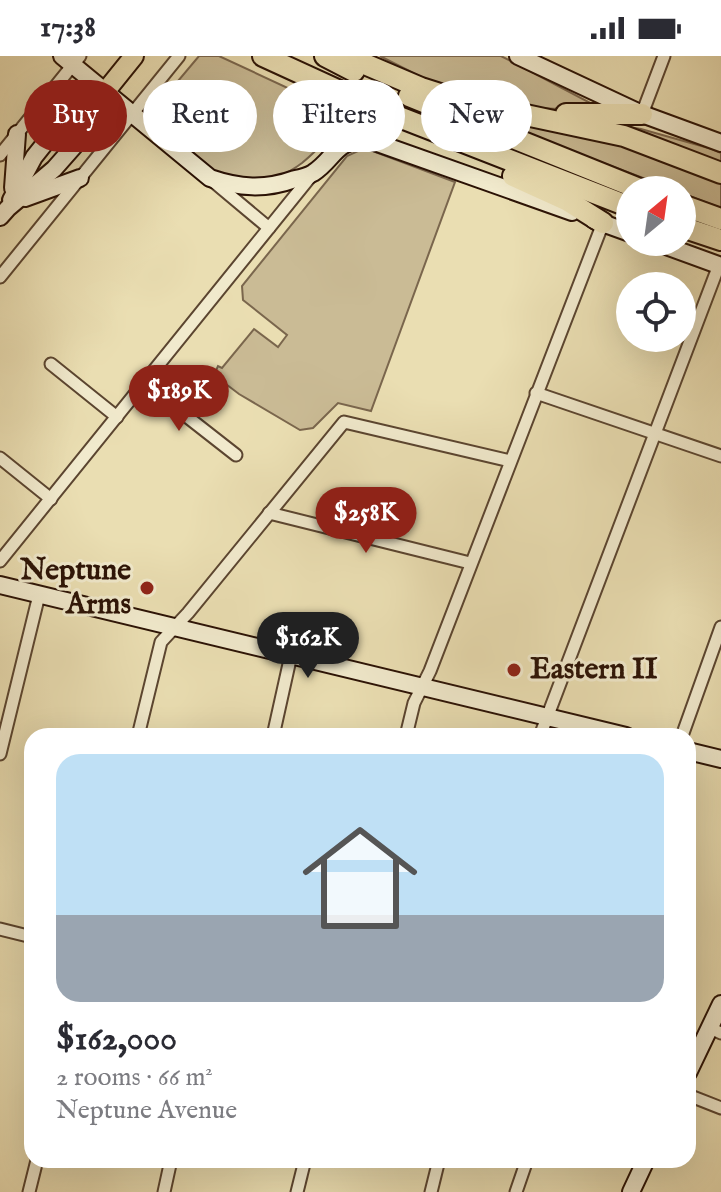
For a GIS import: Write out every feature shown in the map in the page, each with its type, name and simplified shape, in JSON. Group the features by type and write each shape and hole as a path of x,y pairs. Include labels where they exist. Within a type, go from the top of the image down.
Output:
{"highway":[{"path":"263,56 315,80"},
{"path":"325,56 449,113 616,180"},
{"path":"346,56 421,88"},
{"path":"532,114 642,114"},
{"path":"532,114 624,136 721,173"},
{"path":"405,119 616,202"},
{"path":"405,124 448,148 568,201 603,223"},
{"path":"696,210 721,219"},
{"path":"696,232 721,240"}],"main road":[{"path":"115,80 134,56"},
{"path":"518,56 642,114 721,143"},
{"path":"72,59 93,80"},
{"path":"127,111 210,178 247,188 285,183 312,173 344,144 369,140 616,228"},
{"path":"9,206 17,134"},
{"path":"9,206 38,152"},
{"path":"9,206 54,169 69,152"},
{"path":"9,206 80,178"},
{"path":"695,256 720,265"},
{"path":"0,585 593,728"},
{"path":"696,753 721,759"},
{"path":"696,1061 716,1030 721,1004"},
{"path":"631,1192 642,1168"}],"street":[{"path":"0,277 179,56"},
{"path":"642,114 664,56"},
{"path":"0,155 72,59"},
{"path":"0,561 312,173"},
{"path":"210,178 269,228"},
{"path":"408,728 414,703 603,223"},
{"path":"543,728 720,265"},
{"path":"51,364 117,417"},
{"path":"144,383 236,455"},
{"path":"536,393 721,456"},
{"path":"140,728 161,642 344,422 510,461"},
{"path":"0,458 51,499"},
{"path":"269,513 470,563"},
{"path":"0,754 6,704 39,595"},
{"path":"685,728 721,627"},
{"path":"275,728 291,655"},
{"path":"0,929 24,935"},
{"path":"696,1098 721,1108"},
{"path":"29,1192 35,1168"},
{"path":"164,1192 169,1168"},
{"path":"297,1192 303,1168"},
{"path":"431,1192 437,1168"},
{"path":"516,1192 524,1168"}],"shaded area":[{"path":"199,56 219,56 273,81 273,152 314,152 302,163 279,176 258,181 238,180 218,173 185,152 257,152 257,80 179,80"},
{"path":"380,56 501,56 598,107 597,111 532,106 532,80 427,80"},
{"path":"593,121 641,129 712,149 721,153 721,168"},
{"path":"532,123 642,150 696,171 721,184 721,208 696,198 696,176 638,176 532,135"},
{"path":"356,152 375,152 455,182 371,411 338,403 313,428 300,430 239,394 214,375 218,366 222,368 254,329 278,347 287,335 243,300 242,286 347,156"}],"place":[{"name":"Neptune Arms","path":"147,588"},
{"name":"Eastern II","path":"514,670"}]}
